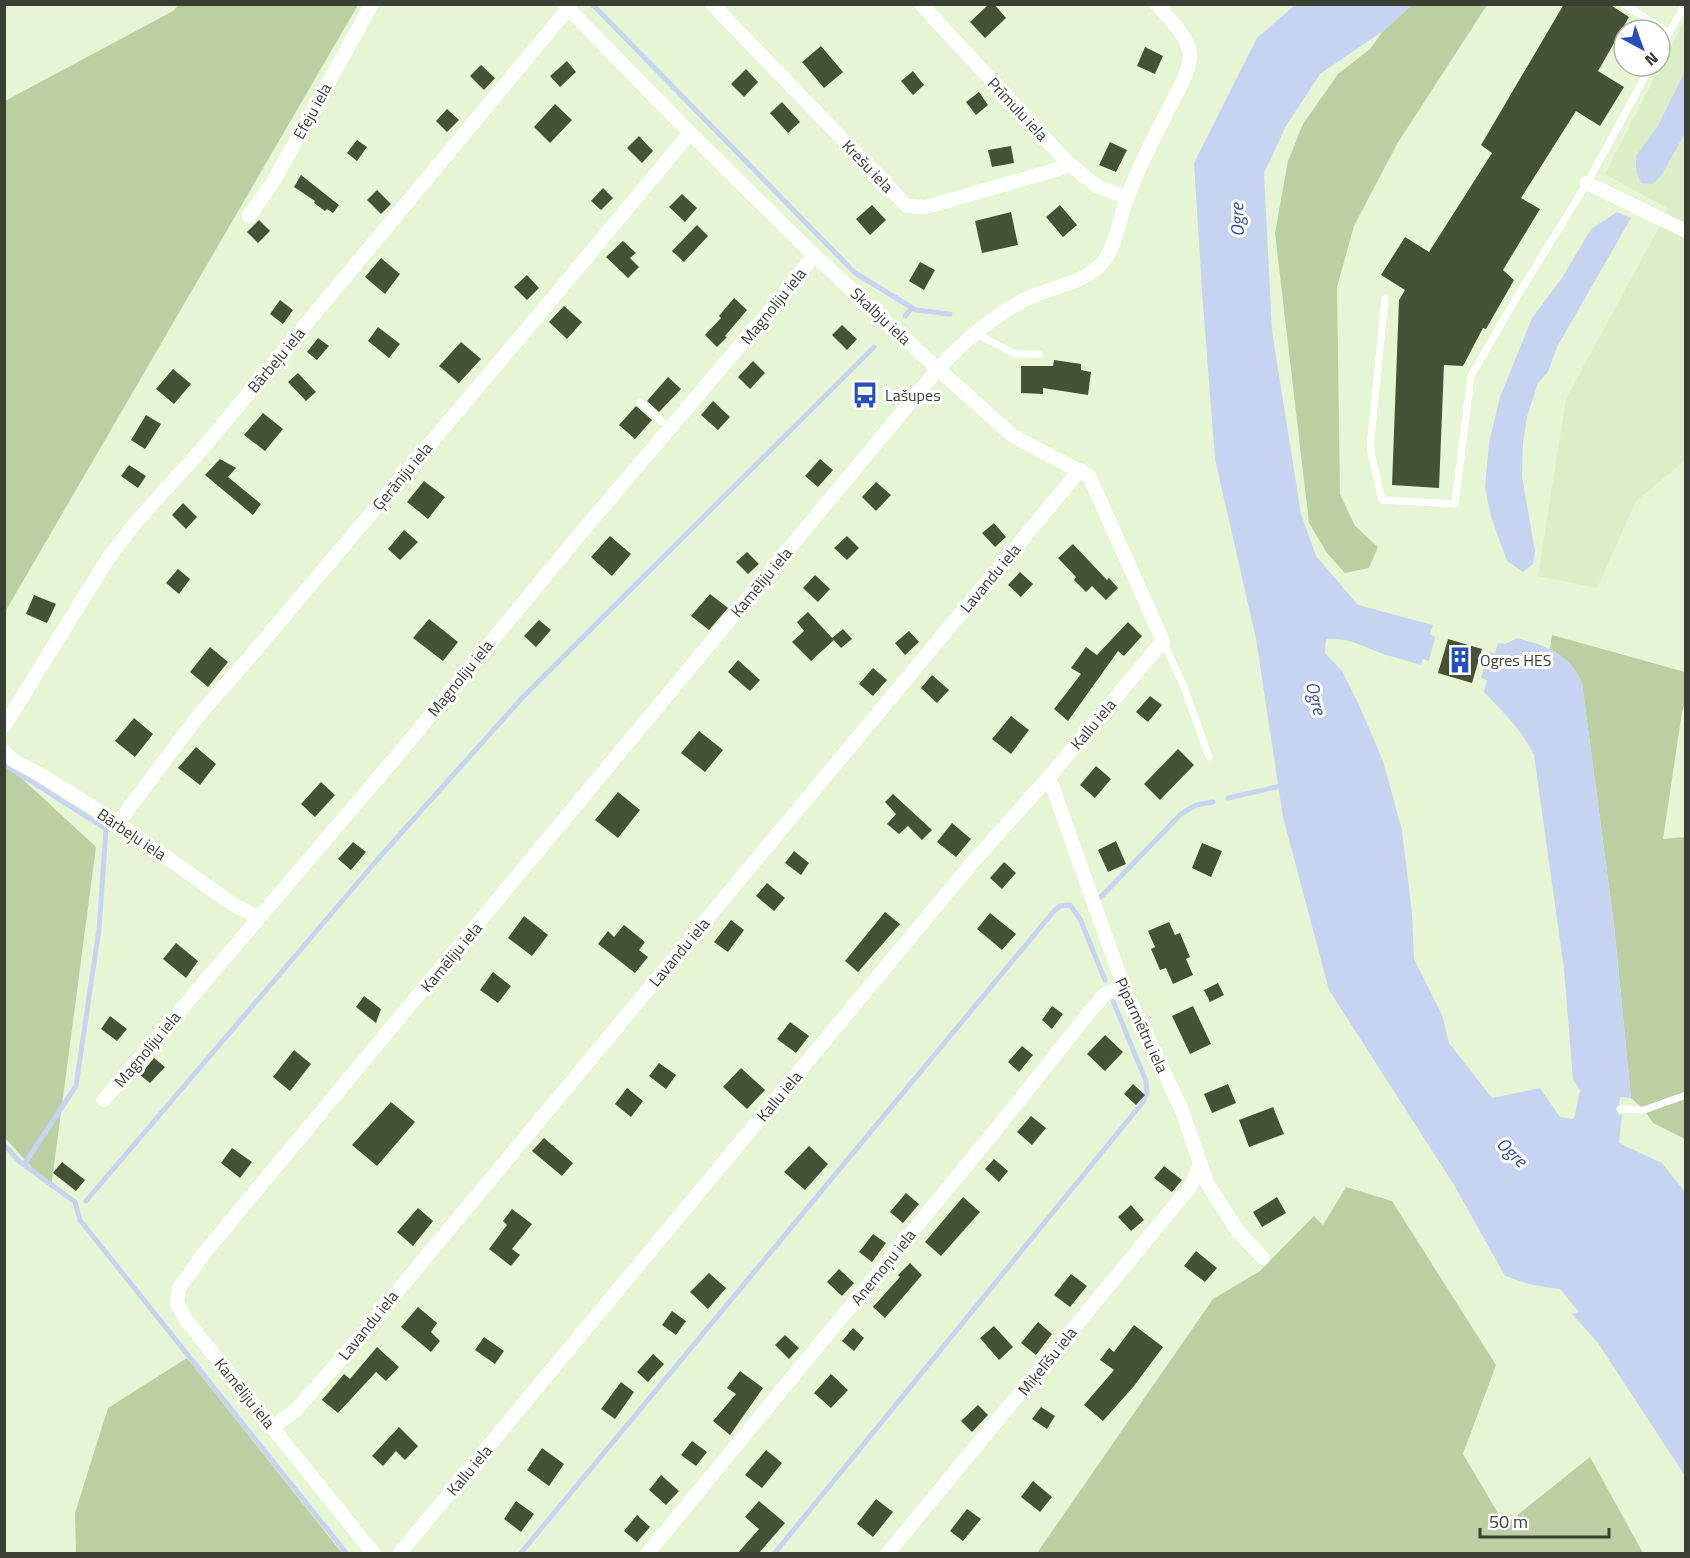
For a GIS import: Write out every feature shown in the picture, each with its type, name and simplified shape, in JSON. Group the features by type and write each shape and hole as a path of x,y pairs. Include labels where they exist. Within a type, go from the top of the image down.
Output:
{"street":[{"name":"Efeju iela","path":"249,216 273,182 372,4"},
{"name":"Krešu iela","path":"712,4 907,206 926,207 1062,168 1068,163"},
{"name":"Prīmulu iela","path":"921,4 1068,163 1098,187 1127,196"},
{"name":"Kamēliju iela","path":"374,1554 186,1320 177,1303 179,1288 205,1251 938,369 956,350 1006,311 1041,292 1091,273 1102,263 1119,228 1127,196 1177,93 1190,58 1181,34 1156,4"},
{"name":"Skalbju iela","path":"566,7 814,255 938,369 1013,436 1089,476 1163,641"},
{"name":"Bārbeļu iela","path":"4,726 109,557 137,521 203,448 566,7"},
{"name":"Ģerāniju iela","path":"118,823 199,715 249,660 690,133"},
{"path":"1587,183 1686,231"},
{"name":"Magnoliju iela","path":"104,1100 401,751 814,255"},
{"name":"Lavandu iela","path":"273,1427 296,1410 347,1352 1080,470"},
{"name":"Kallu iela","path":"399,1554 972,863 1049,777 1163,641"},
{"name":"Bārbeļu iela","path":"4,752 14,761 41,775 118,823 234,905 258,917"},
{"name":"Piparmētru iela","path":"1049,777 1124,988 1181,1108 1207,1182 1237,1230 1263,1258"},
{"name":"Anemoņu iela","path":"647,1554 984,1144 1104,994 1124,988"},
{"name":"Miķelīšu iela","path":"887,1554 1191,1186 1200,1165"}],"lane":[{"path":"1624,4 1646,18"},
{"path":"1672,28 1685,4"},
{"path":"1385,299 1370,448 1382,500 1455,504 1471,376 1587,183 1644,78"},
{"path":"977,333 1016,354 1040,354"},
{"path":"640,402 670,429"},
{"path":"1163,641 1184,687 1209,756"},
{"path":"1620,1108 1644,1110 1686,1095"}],"shaded area":[{"path":"179,4 358,5 5,612 5,101 173,11"},
{"path":"1412,5 1487,5 1397,144 1354,226 1337,287 1340,494 1355,526 1378,547 1369,568 1345,573 1327,553 1309,523 1275,233 1288,161 1303,124 1338,74 1370,49 1383,31"},
{"path":"1685,19 1685,460 1636,501 1597,588 1538,576 1566,399 1656,233 1667,208 1605,174 1655,78 1672,78 1672,44"},
{"path":"1552,635 1685,672 1685,703 1663,839 1685,837 1685,1139 1653,1123 1644,1110 1631,1098 1614,925 1582,683 1569,663 1550,649"},
{"path":"4,762 96,847 51,1188 5,1138"},
{"path":"1346,1187 1392,1201 1496,1365 1463,1454 1505,1525 1590,1457 1643,1553 1037,1553 1213,1299 1260,1271 1314,1216 1323,1225"},
{"path":"187,1358 342,1553 76,1553 75,1513 108,1408"}],"water":[{"name":"Ogre","path":"1295,5 1412,5 1383,31 1320,74 1286,126 1264,173 1272,331 1301,514 1316,556 1358,605 1433,625 1430,634 1435,637 1429,661 1423,659 1421,665 1356,643 1335,639 1327,639 1325,653 1342,671 1383,761 1402,830 1412,913 1414,959 1442,1015 1449,1043 1492,1098 1540,1088 1560,1117 1574,1119 1580,1090 1573,1080 1564,969 1534,755 1518,729 1484,692 1487,680 1481,678 1489,652 1495,653 1498,643 1505,644 1517,638 1556,652 1571,664 1582,683 1614,925 1631,1098 1620,1097 1618,1114 1622,1115 1619,1143 1662,1163 1685,1192 1685,1476 1598,1343 1572,1314 1579,1312 1560,1289 1532,1285 1505,1276 1454,1185 1329,990 1283,817 1256,639 1215,459 1194,163 1257,38"},
{"path":"1685,71 1685,133 1661,176 1652,184 1641,183 1636,171 1636,156 1658,126"},
{"path":"1617,212 1631,218 1557,347 1548,372 1538,383 1527,417 1522,476 1535,551 1533,564 1523,572 1507,561 1491,517 1485,487 1489,443 1500,397 1532,318 1562,278 1591,229"}],"building":[{"path":"989,4 994,4 1006,18 985,38 970,22"},
{"path":"1564,4 1609,4 1629,17 1612,18 1612,47 1598,71 1624,87 1600,126 1576,111 1521,198 1540,209 1503,270 1514,280 1486,329 1483,328 1463,366 1444,365 1439,488 1392,485 1399,300 1405,290 1381,275 1405,237 1429,252 1492,153 1481,145"},
{"path":"821,46 843,72 824,88 802,62"},
{"path":"1145,47 1163,56 1155,74 1137,66"},
{"path":"567,61 576,72 560,87 550,76"},
{"path":"481,65 495,78 484,90 470,76"},
{"path":"746,69 758,82 744,97 731,84"},
{"path":"913,71 924,85 913,95 901,81"},
{"path":"979,92 988,105 976,115 966,102"},
{"path":"782,102 800,122 788,133 770,113"},
{"path":"555,104 572,120 550,143 534,127"},
{"path":"447,109 459,120 447,132 436,121"},
{"path":"639,136 653,151 642,163 627,148"},
{"path":"357,140 367,147 357,161 347,153"},
{"path":"1110,142 1127,150 1116,172 1099,165"},
{"path":"1011,146 1014,163 992,167 988,150"},
{"path":"301,175 339,205 333,213 327,209 325,211 294,187"},
{"path":"603,188 613,198 601,210 591,201"},
{"path":"377,190 391,204 381,214 367,200"},
{"path":"682,194 697,208 685,222 669,207"},
{"path":"872,205 886,220 870,235 856,219"},
{"path":"1060,205 1077,225 1063,237 1046,217"},
{"path":"1011,212 1018,245 982,253 975,221"},
{"path":"259,220 270,231 258,243 247,232"},
{"path":"697,225 708,236 684,262 672,251"},
{"path":"623,241 636,253 630,258 639,267 628,278 606,257"},
{"path":"381,258 400,274 385,294 365,277"},
{"path":"920,262 935,270 924,290 909,281"},
{"path":"527,275 539,288 527,300 514,287"},
{"path":"734,298 747,310 717,347 705,335 721,318 719,316"},
{"path":"280,300 293,310 283,324 270,314"},
{"path":"564,306 582,322 567,339 549,322"},
{"path":"842,325 857,339 847,350 832,335"},
{"path":"378,327 400,344 389,358 368,341"},
{"path":"318,338 329,346 317,360 307,352"},
{"path":"461,342 481,359 459,383 439,366"},
{"path":"1054,360 1081,364 1081,370 1091,372 1088,395 1043,388 1043,394 1021,393 1021,366 1053,366"},
{"path":"753,361 765,373 750,389 738,377"},
{"path":"173,369 191,384 174,404 156,389"},
{"path":"298,373 316,392 306,401 288,382"},
{"path":"668,377 681,389 659,412 647,401"},
{"path":"713,401 730,417 718,430 701,415"},
{"path":"636,406 652,420 635,439 619,425"},
{"path":"263,413 283,429 265,451 244,435"},
{"path":"146,415 161,424 145,449 131,440"},
{"path":"220,459 236,468 228,477 261,504 253,515 205,475"},
{"path":"820,459 833,470 818,487 805,476"},
{"path":"129,465 146,476 138,488 121,476"},
{"path":"424,481 445,497 428,519 407,502"},
{"path":"876,482 891,495 876,511 862,497"},
{"path":"183,503 197,517 186,529 172,515"},
{"path":"994,523 1006,537 995,547 982,533"},
{"path":"404,530 418,542 400,560 388,549"},
{"path":"610,536 631,554 612,576 591,557"},
{"path":"847,536 859,548 847,560 834,548"},
{"path":"1073,544 1107,580 1109,578 1118,588 1106,600 1092,586 1086,592 1074,580 1076,577 1058,558"},
{"path":"747,552 759,564 748,574 736,562"},
{"path":"178,569 190,579 179,594 166,583"},
{"path":"1020,572 1033,584 1021,597 1008,585"},
{"path":"815,575 830,589 818,602 803,588"},
{"path":"710,594 728,608 709,630 691,616"},
{"path":"34,595 56,604 47,623 26,614"},
{"path":"808,612 834,640 811,661 792,642 804,631 797,622"},
{"path":"429,619 458,642 443,661 413,638"},
{"path":"539,620 551,630 536,647 524,636"},
{"path":"1128,622 1142,636 1124,656 1118,651 1068,721 1054,709 1081,674 1071,668 1086,647 1097,655"},
{"path":"843,629 852,639 841,648 832,638"},
{"path":"909,631 919,642 905,655 895,643"},
{"name":"Ogres HES","path":"1448,639 1482,649 1472,683 1438,673"},
{"path":"210,647 228,662 208,687 190,672"},
{"path":"738,660 760,680 750,691 728,672"},
{"path":"873,668 887,680 873,696 859,684"},
{"path":"932,675 949,690 937,703 921,688"},
{"path":"1150,696 1162,705 1148,722 1136,712"},
{"path":"1011,716 1029,730 1011,754 992,739"},
{"path":"134,718 153,734 135,757 115,741"},
{"path":"699,731 723,750 705,772 681,753"},
{"path":"196,747 216,764 200,785 178,768"},
{"path":"1178,749 1194,765 1160,800 1144,784"},
{"path":"1096,766 1111,779 1095,798 1080,785"},
{"path":"321,782 335,795 315,817 301,804"},
{"path":"618,792 640,810 618,838 595,820"},
{"path":"893,794 932,830 922,840 908,826 899,834 887,824 896,814 885,802"},
{"path":"952,823 971,839 956,857 937,842"},
{"path":"1116,841 1126,864 1108,872 1098,850"},
{"path":"353,842 366,852 351,870 338,859"},
{"path":"1202,843 1222,851 1211,877 1192,868"},
{"path":"794,851 809,863 801,875 785,863"},
{"path":"1004,862 1016,873 1002,889 990,878"},
{"path":"767,883 785,898 774,911 756,896"},
{"path":"885,912 900,924 858,972 845,961"},
{"path":"990,913 1016,934 1002,950 977,929"},
{"path":"524,916 548,935 532,956 508,938"},
{"path":"731,920 744,930 728,952 714,942"},
{"path":"1169,922 1175,935 1180,933 1190,957 1186,959 1193,975 1173,984 1166,968 1160,970 1151,949 1155,947 1148,931"},
{"path":"624,925 645,942 639,950 648,957 635,973 598,944 608,931 614,937"},
{"path":"176,943 198,961 186,978 163,959"},
{"path":"493,972 511,986 498,1003 480,990"},
{"path":"1218,983 1224,995 1210,1002 1204,990"},
{"path":"364,996 381,1009 376,1023 356,1007"},
{"path":"1052,1006 1063,1014 1052,1029 1042,1020"},
{"path":"1193,1006 1211,1044 1190,1054 1172,1016"},
{"path":"110,1016 127,1029 117,1041 101,1029"},
{"path":"790,1022 809,1036 796,1053 777,1039"},
{"path":"1105,1035 1123,1052 1105,1071 1087,1054"},
{"path":"1022,1046 1033,1055 1019,1072 1008,1062"},
{"path":"294,1050 311,1064 290,1091 273,1077"},
{"path":"154,1058 165,1067 150,1083 140,1075"},
{"path":"659,1063 676,1075 666,1089 649,1076"},
{"path":"741,1068 765,1090 747,1109 723,1087"},
{"path":"1133,1084 1145,1095 1136,1105 1124,1094"},
{"path":"1228,1084 1236,1103 1212,1113 1204,1094"},
{"path":"627,1088 643,1101 631,1117 615,1104"},
{"path":"391,1102 415,1122 377,1166 352,1145"},
{"path":"1273,1107 1284,1134 1249,1147 1239,1120"},
{"path":"1031,1116 1046,1128 1032,1145 1017,1132"},
{"path":"544,1138 573,1163 562,1176 532,1151"},
{"path":"809,1146 828,1164 805,1190 784,1172"},
{"path":"232,1148 252,1162 240,1178 221,1163"},
{"path":"994,1159 1008,1171 999,1182 985,1169"},
{"path":"62,1162 85,1180 76,1191 53,1173"},
{"path":"1164,1166 1182,1180 1172,1192 1154,1178"},
{"path":"906,1193 919,1204 903,1223 890,1212"},
{"path":"963,1197 980,1212 941,1256 925,1242"},
{"path":"1277,1197 1286,1213 1262,1227 1253,1212"},
{"path":"1131,1205 1144,1220 1131,1231 1118,1217"},
{"path":"418,1208 433,1221 413,1246 397,1232"},
{"path":"512,1209 532,1224 512,1249 520,1255 511,1266 489,1249 507,1225 503,1221"},
{"path":"873,1234 886,1243 872,1262 859,1252"},
{"path":"1196,1251 1217,1268 1205,1282 1184,1266"},
{"path":"910,1263 922,1275 885,1318 873,1307"},
{"path":"839,1269 854,1283 842,1296 827,1282"},
{"path":"709,1273 726,1288 708,1309 690,1292"},
{"path":"1071,1274 1087,1286 1070,1307 1054,1295"},
{"path":"418,1307 437,1323 431,1332 440,1341 431,1352 401,1327"},
{"path":"672,1311 686,1321 676,1335 662,1325"},
{"path":"1038,1322 1052,1334 1036,1355 1021,1343"},
{"path":"1134,1325 1163,1347 1134,1386 1103,1421 1084,1405 1114,1370 1100,1360 1109,1348 1114,1352"},
{"path":"994,1326 1013,1347 999,1360 980,1338"},
{"path":"853,1328 864,1338 854,1351 842,1341"},
{"path":"785,1335 799,1348 789,1359 775,1345"},
{"path":"484,1337 504,1351 495,1364 475,1350"},
{"path":"377,1347 399,1367 386,1381 376,1372 338,1413 322,1400 344,1374 350,1379"},
{"path":"653,1354 664,1364 648,1382 637,1372"},
{"path":"740,1371 763,1388 730,1435 713,1421 736,1394 727,1388"},
{"path":"831,1374 848,1390 831,1408 814,1393"},
{"path":"621,1382 634,1392 615,1419 601,1409"},
{"path":"978,1405 988,1415 972,1432 961,1421"},
{"path":"1041,1407 1055,1416 1047,1429 1032,1419"},
{"path":"399,1427 418,1446 405,1460 396,1451 383,1466 372,1456"},
{"path":"692,1441 707,1452 696,1466 681,1455"},
{"path":"542,1448 564,1464 549,1486 527,1470"},
{"path":"766,1450 782,1463 762,1488 745,1475"},
{"path":"661,1475 679,1491 666,1505 649,1490"},
{"path":"1033,1481 1052,1497 1040,1512 1021,1497"},
{"path":"876,1499 893,1512 873,1537 857,1524"},
{"path":"516,1501 534,1514 521,1532 504,1519"},
{"path":"759,1501 785,1523 758,1554 737,1554 759,1529 745,1517"},
{"path":"967,1509 981,1519 963,1541 950,1531"},
{"path":"637,1515 650,1527 637,1542 624,1531"}],"waterway":[{"path":"592,4 855,273 916,310 950,314"},
{"path":"905,316 912,308"},
{"path":"86,1201 378,859 522,698 874,347"},
{"path":"4,764 106,829 99,929 76,1086 25,1163 26,1166"},
{"path":"1228,798 1285,785"},
{"path":"1097,901 1181,814 1196,805 1213,802"},
{"path":"520,1554 1060,906 1070,905 1080,919 1105,980"},
{"path":"774,1554 1143,1102 1147,1093 1146,1081 1113,1001"},
{"path":"4,1145 19,1161 75,1202 80,1220 347,1554"}],"place":[{"name":"Lašupes","path":"865,395"},
{"name":"Ogres HES","path":"1460,660"}]}
